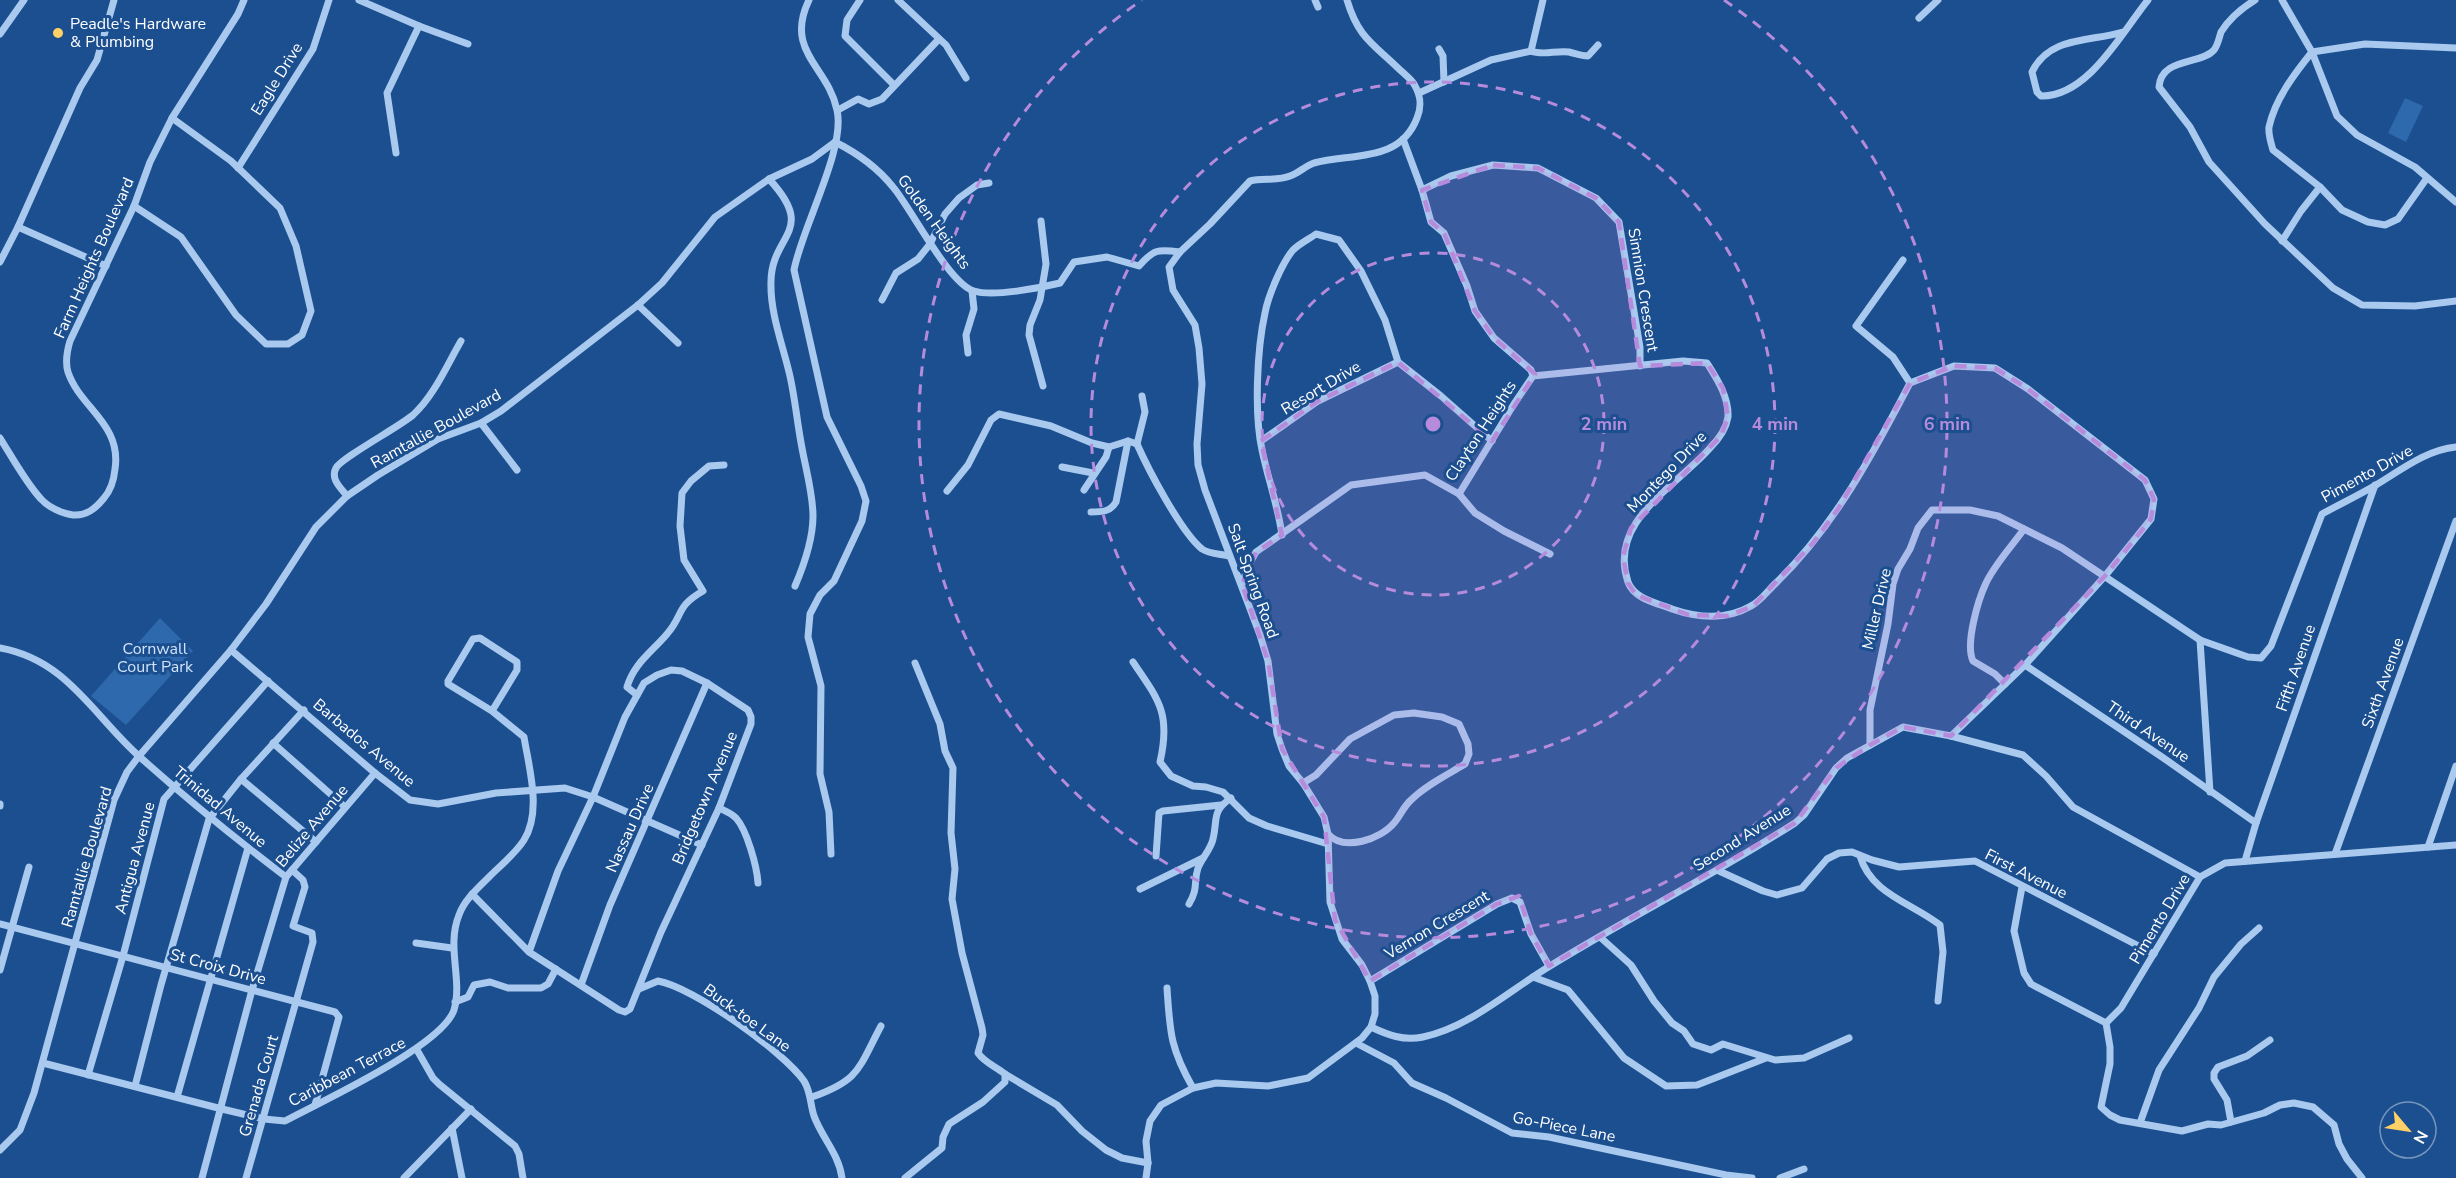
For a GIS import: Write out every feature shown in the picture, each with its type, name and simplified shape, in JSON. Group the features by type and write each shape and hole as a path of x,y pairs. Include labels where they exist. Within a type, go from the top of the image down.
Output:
{"street":[{"path":"0,34 24,0"},
{"path":"0,262 80,88 97,60 114,0"},
{"name":"Farm Heights Boulevard","path":"0,438 41,500 56,509 72,515 85,514 97,507 107,495 114,480 115,450 102,420 68,372 66,357 70,340 134,206 150,162 172,118 238,14 244,0"},
{"name":"Eagle Drive","path":"238,168 313,49 329,0"},
{"path":"359,0 468,44"},
{"path":"809,0 802,21 805,51 830,89 838,111 835,142 797,254 794,270 827,417 866,501 862,521 834,581 820,595 810,614 808,636 821,686 820,774 829,812 831,854"},
{"path":"860,0 847,20 846,36 894,85"},
{"path":"898,0 946,45 966,78"},
{"path":"1347,0 1356,25 1365,39 1413,82 1419,93 1422,105 1417,120 1403,140 1422,190 1431,222 1444,233 1475,311 1494,338 1531,370 1533,376 1640,366"},
{"path":"1531,51 1543,0"},
{"path":"1919,18 1938,0"},
{"path":"2122,32 2110,36 2070,41 2044,54 2032,72 2037,93 2047,96 2072,87 2113,49 2122,32 2148,0"},
{"path":"2255,0 2225,26 2212,52 2180,63 2165,72 2159,81 2159,87 2190,127 2209,162 2282,241 2333,288 2362,304 2415,306 2456,302"},
{"path":"2282,0 2312,51 2337,116 2357,135 2415,167 2456,202"},
{"path":"396,153 387,93 419,26"},
{"path":"838,111 858,99 870,104 882,99 939,39"},
{"path":"2427,178 2398,219 2385,225 2368,222 2342,210 2320,187 2273,150 2269,129 2276,107 2293,75 2312,51 2365,44 2456,48"},
{"path":"1419,93 1491,60 1531,51 1538,54 1569,52 1588,56 1598,45"},
{"path":"1439,49 1443,56 1444,82"},
{"path":"134,206 181,237 236,315 266,344 288,344 302,335 311,311 296,246 280,207 238,168 172,118"},
{"name":"Salt Spring Road","path":"1371,1027 1376,1014 1375,996 1362,965 1342,939 1330,902 1328,834 1324,817 1303,783 1289,766 1282,749 1277,734 1268,661 1198,465 1197,444 1202,384 1199,348 1195,325 1173,290 1169,267 1180,252 1250,181 1291,176 1314,163 1359,158 1380,152 1403,140"},
{"name":"Ramtallie Boulevard","path":"0,1150 20,1130 43,1063 114,800 127,772 231,650 266,604 316,527 347,496 438,439 481,423 501,411 638,305 662,283 715,217 769,179 812,159 835,142"},
{"name":"Golden Heights","path":"835,142 870,164 894,187 930,244 964,286 972,291 1004,292 1060,283 1074,262 1107,257 1139,266 1159,249 1180,252"},
{"name":"Simnion Crescent","path":"1422,190 1451,176 1493,165 1538,168 1596,198 1619,222 1640,347 1640,366"},
{"path":"769,179 790,206 791,220 788,237 774,264 771,282 777,327 790,375 813,516 809,546 795,586"},
{"path":"882,300 896,273 918,258 930,244 941,220 959,198 977,185 989,183"},
{"path":"2282,241 2320,187"},
{"path":"1041,221 1046,264 1029,335 1043,386"},
{"path":"18,227 106,266"},
{"path":"1282,535 1278,506 1261,441 1258,420 1259,367 1265,311 1278,276 1293,250 1316,234 1339,240 1361,271 1385,320 1398,362 1492,441"},
{"path":"1903,260 1856,326 1893,357 1910,383 1954,366 1995,368 2028,389 2145,480 2154,499 2151,519 2105,576 2025,665 1951,736"},
{"path":"968,353 966,335 974,309 972,291"},
{"path":"638,305 678,344"},
{"path":"347,496 336,482 334,476 336,467 417,410 433,390 461,341"},
{"name":"Montego Drive","path":"1640,366 1683,361 1707,363 1723,388 1728,417 1721,436 1697,463 1653,501 1631,528 1623,556 1628,583 1636,595 1689,615 1728,616 1753,606 1785,574 1813,543 1838,509 1877,447 1910,383"},
{"name":"Resort Drive","path":"1261,441 1318,401 1398,362"},
{"name":"Clayton Heights","path":"1242,584 1256,552 1351,485 1425,475 1459,494 1533,376"},
{"path":"1142,396 1145,411 1137,444 1155,480 1179,519 1201,548 1208,552 1229,556"},
{"path":"947,491 968,465 990,420 999,414 1051,426 1108,447 1128,441 1137,444"},
{"path":"481,423 517,470"},
{"path":"1091,512 1104,512 1113,508 1128,441"},
{"path":"1084,490 1106,457 1108,447"},
{"name":"Pimento Drive","path":"2024,529 2105,576 2200,640 2248,657 2261,658 2271,646 2322,514 2413,462 2445,448 2456,447"},
{"path":"637,695 627,687 631,674 650,650 668,633 683,605 703,591 684,560 680,526 682,493 691,481 709,466 724,465"},
{"path":"1062,467 1094,473"},
{"name":"Fifth Avenue","path":"2245,861 2256,823 2375,485"},
{"path":"1459,494 1475,513 1504,531 1550,554"},
{"name":"Miller Drive","path":"1870,745 1870,710 1888,624 1893,584 1918,528 1932,510 1970,510 1998,516 2024,529"},
{"name":"Sixth Avenue","path":"2335,854 2456,521"},
{"path":"2005,684 1973,661 1969,647 1974,620 1986,583 2024,529"},
{"name":"Caribbean Terrace","path":"43,1063 222,1109 264,1119 285,1121 417,1050 449,1021 455,1002 456,983 452,948 459,915 472,894 525,839 530,828 531,789 524,737 492,711 448,684 473,639 477,638 517,662 517,670 492,711"},
{"path":"2200,640 2210,792"},
{"name":"Trinidad Avenue","path":"0,648 13,650 51,667 71,684 139,756 209,819 286,877"},
{"name":"Barbados Avenue","path":"231,650 410,800 438,804 467,797 531,789 565,788 702,845"},
{"path":"1133,662 1152,690 1164,714 1160,762 1170,776 1193,786 1223,792 1249,818 1328,844"},
{"path":"915,663 940,724 945,751 953,768 951,833 955,870 952,899 962,953 982,1028 983,1035 978,1053 984,1061 996,1066 1005,1074 1057,1105 1082,1131 1106,1150 1122,1158 1148,1163"},
{"name":"Third Avenue","path":"2025,665 2256,823"},
{"name":"Bridgetown Avenue","path":"529,952 558,871 593,798 625,717 644,683 671,670 682,671 707,682 748,710 751,717 751,724 719,808 661,932 630,1009 625,1012 619,1010 581,985"},
{"name":"Antigua Avenue","path":"88,1075 123,956 164,799 268,681"},
{"name":"Nassau Drive","path":"581,985 610,905 707,682"},
{"path":"135,1086 166,967 209,819 241,779 304,710"},
{"path":"1303,783 1316,775 1350,739 1394,715 1414,713 1442,717 1459,724 1465,736 1469,754 1465,764 1410,801 1393,825 1371,840 1346,842 1328,834"},
{"name":"Second Avenue","path":"1371,1027 1396,1038 1421,1038 1443,1031 1485,1009 1549,966 1719,871 1796,823 1836,768 1847,758 1903,727 1951,736 2023,755 2046,776 2073,807 2199,877"},
{"path":"273,743 345,807"},
{"path":"2428,848 2456,766"},
{"name":"Belize Avenue","path":"202,1178 252,990 286,877 375,773"},
{"path":"241,779 316,842"},
{"path":"1189,904 1197,890 1198,869 1213,841 1216,814 1221,805 1231,798"},
{"path":"1156,856 1160,813 1221,805"},
{"path":"719,808 732,814 741,825 758,872 758,883"},
{"name":"Pimento Drive","path":"2106,1023 2121,1008 2199,877 2225,863 2456,845"},
{"path":"177,1097 248,848"},
{"name":"First Avenue","path":"1719,871 1748,885 1777,895 1802,888 1832,855 1852,852 1899,867 1975,861 2154,954"},
{"path":"1860,856 1864,868 1873,880 1899,901 1941,925 1943,952 1938,1001"},
{"path":"1140,889 1203,858"},
{"path":"0,970 29,867"},
{"name":"Grenada Court","path":"246,1178 297,1002 313,935 293,926 305,887 303,880 292,870"},
{"path":"2022,887 2014,931 2024,973 2031,984 2106,1023 2110,1064 2101,1107 2110,1115 2121,1120 2182,1131 2208,1124 2221,1125 2264,1113 2280,1105 2294,1103 2313,1107 2334,1125 2346,1159 2362,1178"},
{"path":"472,894 529,952 581,985"},
{"name":"Vernon Crescent","path":"1370,981 1497,904 1512,898 1520,902 1531,934 1549,966"},
{"name":"St Croix Drive","path":"0,924 334,1012 339,1017 315,1105"},
{"path":"2140,1123 2150,1089 2159,1070 2199,1008 2214,977 2241,944 2259,928"},
{"path":"1600,937 1630,965 1654,1001 1672,1023 1684,1031 1693,1044 1711,1050 1723,1044 1775,1060 1803,1058 1849,1038"},
{"path":"416,943 452,948"},
{"path":"455,1002 468,997 474,985 478,983 490,982 508,988 541,988 548,984 556,969"},
{"path":"1533,977 1568,990 1624,1058 1666,1086 1697,1084 1766,1058"},
{"name":"Buck-toe Lane","path":"639,989 658,981 702,1000 781,1057 804,1082 812,1097 814,1113 840,1164 842,1178"},
{"path":"1167,988 1171,1038 1177,1061 1192,1088"},
{"path":"812,1097 834,1089 856,1073 880,1026"},
{"path":"1146,1178 1148,1163 1146,1140 1150,1121 1161,1105 1192,1088 1216,1083 1268,1086 1288,1084 1308,1078 1356,1043 1371,1027"},
{"path":"2231,1122 2228,1100 2214,1079 2214,1073 2218,1067 2247,1056 2270,1040"},
{"name":"Go-Piece Lane","path":"1356,1043 1394,1064 1412,1083 1512,1133 1549,1137 1726,1175 1752,1178"},
{"path":"417,1050 433,1078 514,1146 519,1154 524,1178"},
{"path":"905,1178 942,1148 943,1137 950,1124 1005,1082 1005,1074"},
{"path":"404,1178 471,1109"},
{"path":"452,1128 462,1178"},
{"path":"1780,1178 1804,1169"}],"highlighted area":[{"path":"1493,165 1538,168 1596,198 1619,222 1640,366 1707,363 1723,388 1728,417 1721,436 1631,528 1623,557 1628,583 1636,595 1689,615 1728,616 1753,606 1813,543 1838,509 1910,383 1954,366 1995,368 2028,389 2145,480 2154,499 2151,519 2105,576 1951,736 1903,727 1870,745 1836,768 1795,823 1549,966 1531,934 1519,896 1497,904 1370,981 1335,920 1324,817 1282,749 1268,661 1242,584 1256,552 1282,535 1261,441 1318,401 1398,362 1492,441 1535,374 1494,338 1475,311 1444,233 1431,222 1422,190"}],"green space":[{"path":"2405,98 2423,106 2406,142 2388,133"},
{"name":"Cornwall Court Park","path":"160,618 193,651 126,725 91,696"}],"place":[{"name":"Peadle's Hardware & Plumbing","path":"58,33"}]}
